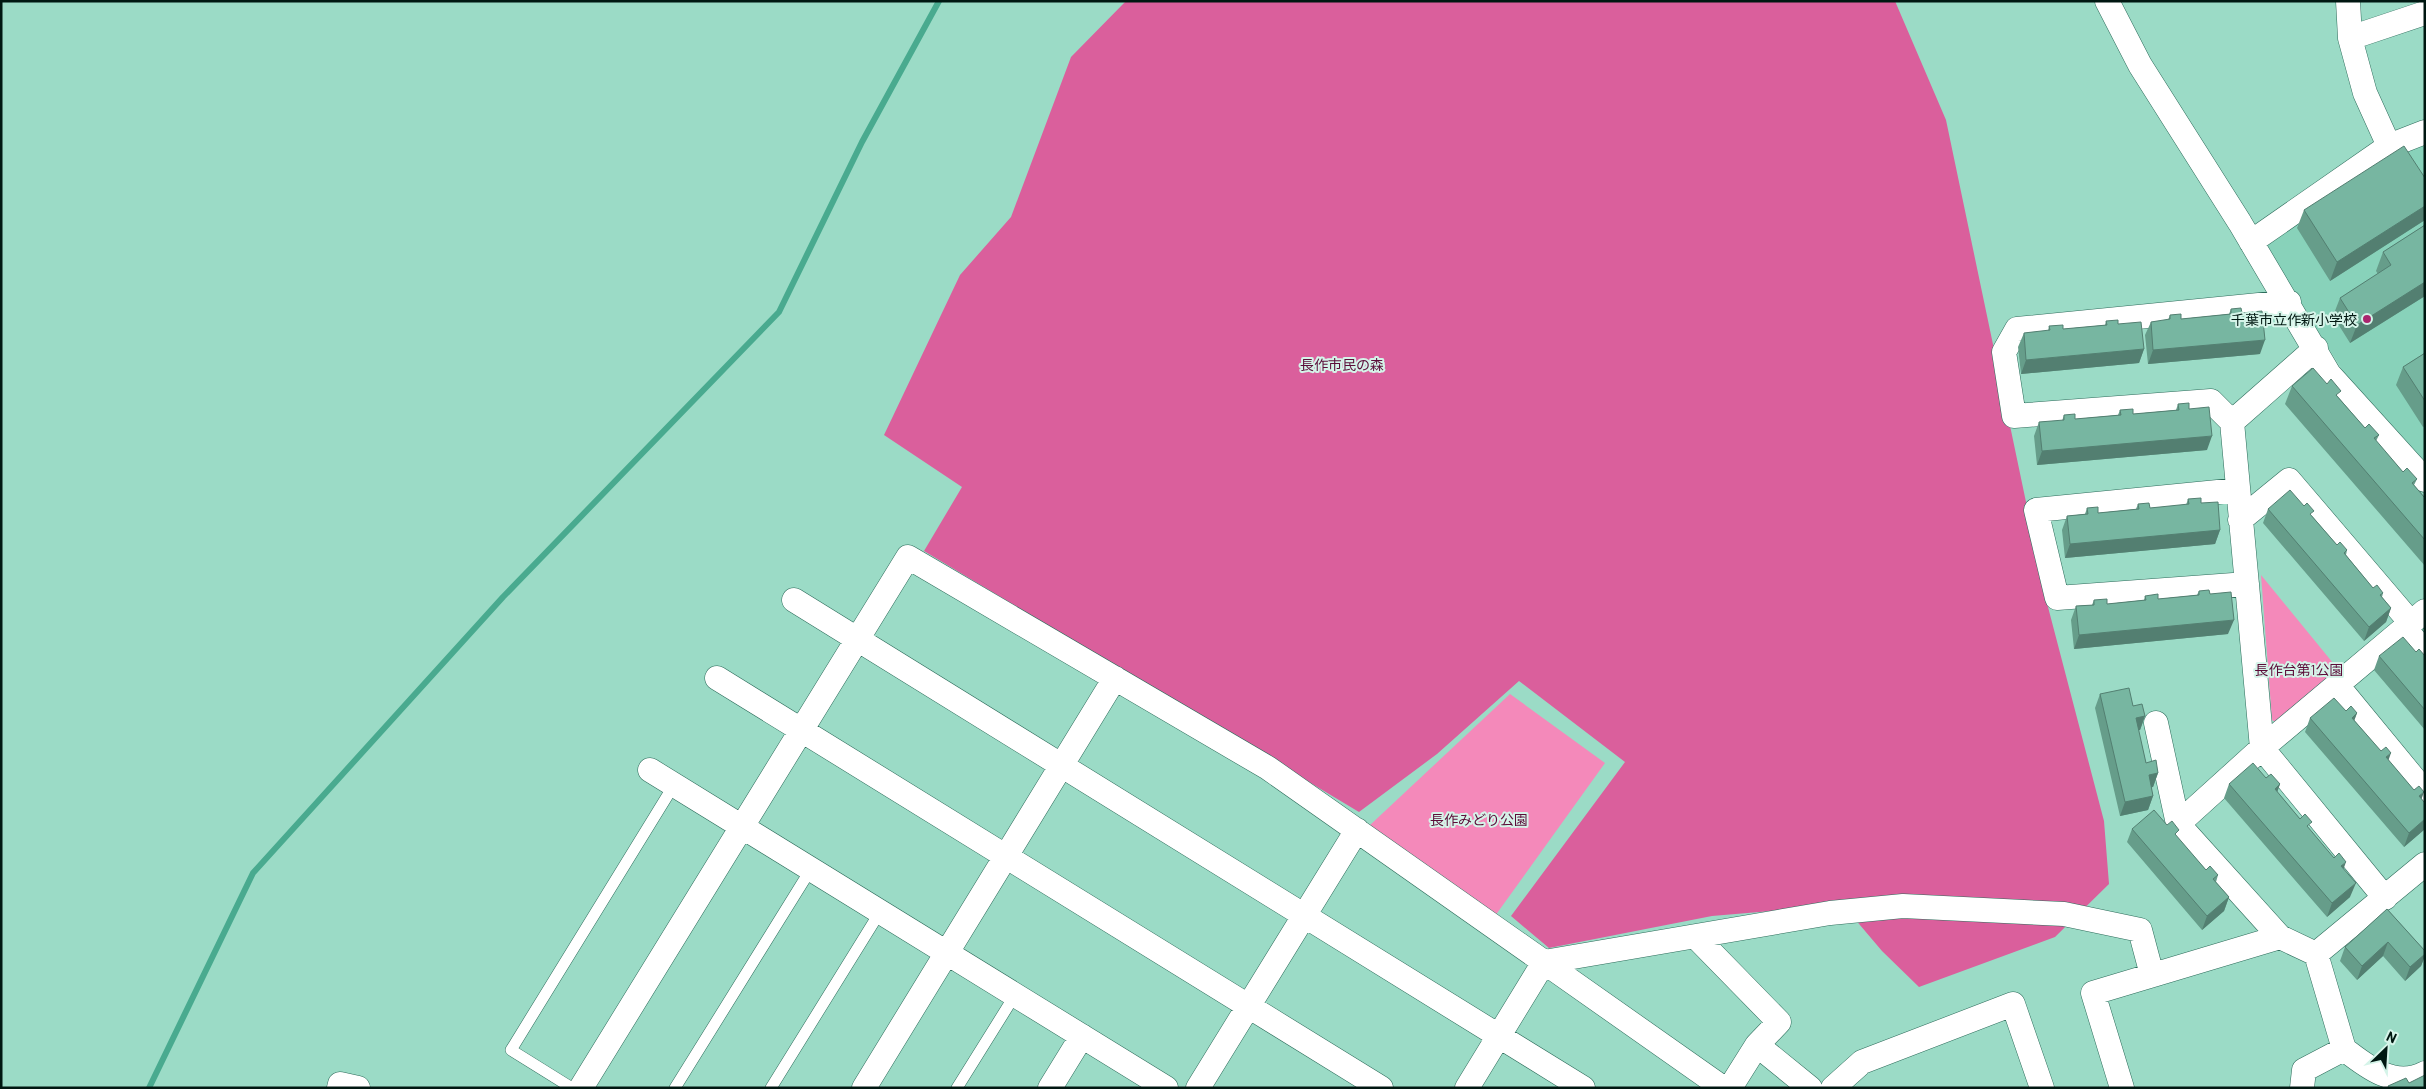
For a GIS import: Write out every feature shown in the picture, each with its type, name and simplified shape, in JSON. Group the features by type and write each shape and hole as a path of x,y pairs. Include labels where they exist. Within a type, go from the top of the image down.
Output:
{"street":[{"path":"2107,1 2140,65 2289,302 2329,374 2425,480"},
{"path":"2348,1 2350,38 2365,93 2389,146"},
{"path":"2350,38 2425,13"},
{"path":"2251,242 2389,146 2425,132"},
{"path":"2289,302 2017,329 2004,352 2014,416 2211,401 2232,422 2262,748 2385,898"},
{"path":"2232,422 2316,348"},
{"path":"2240,520 2289,480 2414,621 2425,652"},
{"path":"2238,490 2036,510 2057,598 2247,584"},
{"path":"581,1088 908,557 1268,768 1722,1088"},
{"path":"794,600 1583,1088"},
{"path":"2178,824 2262,748 2414,621"},
{"path":"717,678 1381,1088"},
{"path":"864,1088 1115,678"},
{"path":"2337,685 2425,792"},
{"path":"2156,723 2178,824 2280,937 2316,954 2344,1049 2378,1073 2402,1080 2415,1078 2425,1073"},
{"path":"650,770 1166,1088"},
{"path":"1198,1088 1357,830"},
{"path":"2316,954 2425,864"},
{"path":"1467,1088 1544,962 1830,913 1904,906 2064,914 2140,930 2152,975"},
{"path":"1696,937 1779,1022 1756,1045 1730,1088"},
{"path":"2122,1088 2093,993 2280,937"},
{"path":"1833,1088 1862,1062 2013,1004 2042,1088"},
{"path":"1050,1088 1082,1036"},
{"path":"1756,1045 1810,1088"},
{"path":"2302,1088 2304,1070 2344,1049"},
{"path":"339,1088 340,1084 358,1088"}],"lane":[{"path":"572,1088 512,1050 674,785"},
{"path":"675,1088 811,869"},
{"path":"771,1088 880,912"},
{"path":"957,1088 1015,995"}],"shaded area":[{"name":"千葉市立作新小学校","path":"2425,143 2425,464 2356,391 2264,247 2382,160"}],"green space":[{"name":"長作市民の森","path":"1126,1 1895,1 1946,120 2048,607 2104,821 2109,884 2055,937 1919,987 1882,951 1843,905 1712,916 1549,948 1511,916 1625,762 1519,681 1437,754 1359,812 924,551 962,487 884,435 960,275 1011,217 1071,57"},
{"name":"長作台第1公園","path":"2261,575 2342,674 2280,725 2272,720"},
{"name":"長作みどり公園","path":"1510,694 1605,763 1495,916 1369,826"}],"building":[{"path":"2404,146 2425,178 2425,206 2337,262 2304,210"},
{"path":"2425,225 2425,282 2357,325 2340,298 2391,265 2383,252"},
{"path":"2241,308 2242,313 2262,311 2265,340 2153,350 2151,322 2170,319 2170,315 2181,314 2181,319 2231,314 2231,309"},
{"path":"2118,320 2118,324 2141,322 2144,349 2026,360 2024,333 2050,330 2049,326 2063,325 2063,329 2107,325 2106,321"},
{"path":"2425,353 2425,401 2403,367"},
{"path":"2313,368 2327,384 2331,379 2341,391 2336,395 2365,428 2369,424 2379,435 2374,438 2403,472 2407,468 2417,479 2412,483 2425,498 2425,540 2292,386"},
{"path":"2189,403 2189,409 2209,407 2212,436 2042,451 2039,422 2064,420 2064,415 2075,414 2075,419 2121,415 2120,410 2133,409 2133,414 2179,410 2178,404"},
{"path":"2290,490 2304,506 2307,503 2314,511 2310,514 2337,545 2340,542 2347,550 2344,553 2373,588 2377,585 2383,593 2380,595 2391,608 2369,627 2268,509"},
{"path":"2201,498 2201,503 2218,502 2220,530 2070,544 2067,516 2088,514 2087,508 2098,507 2098,513 2139,509 2138,504 2149,503 2150,508 2189,504 2188,499"},
{"path":"2209,590 2210,594 2231,592 2234,620 2079,635 2076,606 2094,605 2094,600 2107,599 2107,604 2146,600 2145,596 2158,594 2158,599 2199,595 2199,591"},
{"path":"2403,637 2416,652 2419,649 2425,656 2425,710 2379,656"},
{"path":"2129,688 2133,706 2142,704 2145,716 2136,718 2146,763 2156,760 2158,773 2149,775 2153,796 2125,802 2100,694"},
{"path":"2334,698 2346,711 2351,706 2357,713 2352,718 2381,751 2386,747 2391,753 2386,757 2414,790 2419,786 2424,792 2419,796 2425,803 2425,819 2409,833 2310,718"},
{"path":"2253,763 2266,778 2271,774 2280,784 2275,789 2300,819 2305,814 2312,822 2307,826 2334,858 2339,853 2346,862 2341,866 2356,883 2332,903 2229,784"},
{"path":"2154,810 2167,825 2172,821 2179,830 2175,834 2206,870 2210,866 2218,875 2213,879 2229,897 2207,916 2132,829"},
{"path":"2387,909 2425,951 2425,954 2410,967 2388,942 2362,966 2345,947"},
{"path":"2425,1075 2425,1088 2389,1088 2388,1086 2406,1078 2409,1083"}],"waterway":[{"path":"149,1088 253,873 503,597 779,312 862,142 939,1"}],"place":[{"name":"千葉市立作新小学校","path":"2367,319"}]}
